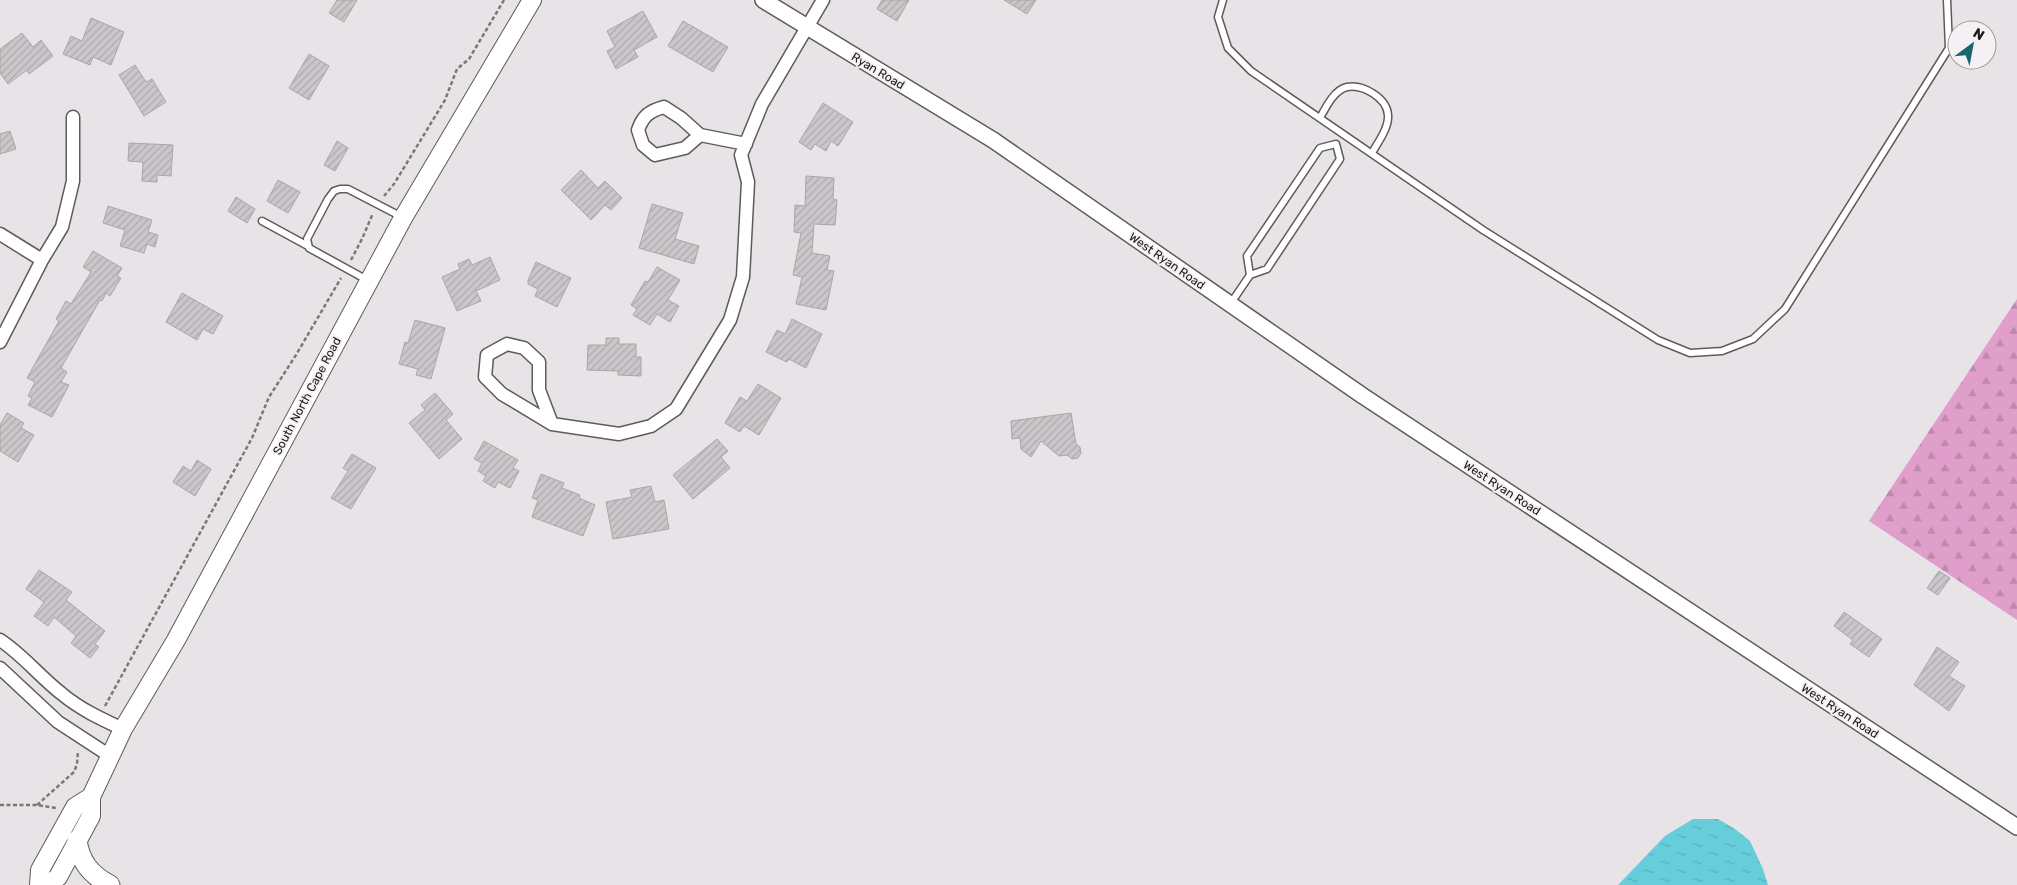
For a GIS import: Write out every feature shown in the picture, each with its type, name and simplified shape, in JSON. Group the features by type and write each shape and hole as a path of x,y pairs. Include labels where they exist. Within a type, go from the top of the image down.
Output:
{"main road":[{"name":"South North Cape Road","path":"48,885 58,876 91,816 91,797 123,729 176,640 403,218 532,0"},
{"name":"South North Cape Road","path":"39,885 40,870 74,807 91,797"},
{"path":"77,840 83,861 92,873 110,885"}],"street":[{"name":"Ryan Road","path":"763,0 806,28 993,140"},
{"path":"552,424 539,390 540,362 524,348 507,344 487,354 485,377 502,394 552,424 618,434 651,426 676,409 730,320 743,277 748,182 741,155 762,104 823,0"},
{"path":"700,135 685,148 656,155 643,145 638,130 643,118 652,110 664,108 681,118 700,135 746,144"},
{"path":"0,342 42,260 62,227 73,181 72,117"},
{"name":"West Ryan Road","path":"993,140 1380,407 2017,828"},
{"path":"0,234 42,260"},
{"path":"0,640 16,650 62,694 96,717 123,729"},
{"path":"0,668 58,722 110,756"}],"lane":[{"path":"1223,0 1218,17 1228,48 1256,75 1483,230 1658,340 1690,353 1722,351 1753,339 1785,310 1949,48 1947,0"},
{"path":"1320,118 1334,95 1347,87 1366,89 1379,98 1388,113 1387,125 1372,153"},
{"path":"1250,275 1247,256 1320,148 1336,144 1343,133"},
{"path":"1231,304 1250,275 1267,269 1340,159 1336,144"},
{"path":"308,246 307,239 328,199 334,191 340,189 348,189 403,218"},
{"path":"262,221 369,281"}],"path":[{"path":"106,704 252,438 269,396 301,346 346,268 378,204 394,184 445,100 457,69 469,59 504,0"},
{"path":"0,805 37,805 74,772 78,764 79,750"}],"green space":[{"path":"2017,299 2017,620 1869,521"}],"water":[{"path":"1693,819 1718,819 1750,841 1768,885 1618,885 1665,836"}],"building":[{"path":"337,0 357,0 344,22 329,13"},
{"path":"882,0 909,0 897,21 877,9"},
{"path":"1004,0 1036,0 1027,14"},
{"path":"643,11 657,37 634,50 638,57 616,69 607,51 615,47 607,31"},
{"path":"91,18 124,32 111,65 93,57 90,65 63,54 71,36 82,41"},
{"path":"683,21 728,47 713,72 668,46"},
{"path":"22,33 33,47 41,40 53,56 29,74 27,70 8,84 0,73 0,49"},
{"path":"309,54 329,66 309,100 289,88"},
{"path":"135,65 146,82 152,79 166,102 144,116 119,75"},
{"path":"823,103 853,122 838,146 831,141 826,151 815,144 811,150 799,142"},
{"path":"10,131 16,149 0,154 0,134"},
{"path":"337,141 348,148 335,171 324,165"},
{"path":"129,143 173,145 171,176 157,175 157,182 142,181 143,162 128,161"},
{"path":"581,170 598,188 605,181 622,198 611,210 605,205 591,220 561,190"},
{"path":"806,176 834,178 833,199 837,200 835,225 814,224 812,253 830,256 827,270 834,271 826,310 796,304 802,277 793,275 801,233 794,232 795,205 805,206"},
{"path":"278,180 300,192 288,213 267,201"},
{"path":"236,197 255,209 247,223 228,211"},
{"path":"652,204 683,213 675,239 699,246 694,264 639,248"},
{"path":"108,206 152,220 148,232 158,235 155,247 147,244 144,253 120,246 125,230 103,223"},
{"path":"93,251 122,268 117,276 121,278 110,296 106,293 102,301 100,300 61,368 67,372 61,382 69,385 52,417 28,405 32,398 28,396 35,382 27,378 59,321 56,319 66,301 71,304 91,272 83,267"},
{"path":"490,257 500,280 476,291 481,301 457,311 442,277 460,269 458,264 469,259 472,265"},
{"path":"536,262 571,278 557,307 535,296 538,289 528,284"},
{"path":"657,267 680,280 668,300 679,306 670,322 657,314 650,325 633,315 637,309 631,305 645,281 648,282"},
{"path":"182,293 223,316 213,334 203,329 197,340 166,322"},
{"path":"792,319 822,334 806,368 789,359 787,362 766,352 777,330 785,334"},
{"path":"415,320 445,328 431,379 416,375 418,369 399,364 405,342 408,343"},
{"path":"606,338 619,338 619,344 636,344 636,357 641,357 641,376 618,375 618,371 587,370 588,345 606,345"},
{"path":"758,384 781,398 759,435 744,426 740,432 725,423 740,397 747,401"},
{"path":"435,393 453,414 446,420 462,439 439,459 409,423 425,410 421,405"},
{"path":"7,413 24,423 21,428 34,435 18,462 0,451 0,425"},
{"path":"1071,413 1076,444 1080,447 1081,453 1078,458 1072,459 1067,455 1059,456 1041,441 1031,457 1021,449 1020,438 1012,439 1011,421"},
{"path":"717,439 728,451 721,457 730,468 693,499 673,475"},
{"path":"484,441 518,460 513,468 519,471 510,488 498,482 495,488 483,481 486,476 478,471 482,463 474,459"},
{"path":"352,454 376,468 351,509 331,498 348,471 343,468"},
{"path":"197,460 211,469 195,496 173,482 183,466 191,471"},
{"path":"541,474 564,483 562,488 580,495 579,498 595,505 583,536 532,517 538,500 532,498"},
{"path":"651,486 655,502 664,500 669,529 613,539 606,502 632,497 630,490"},
{"path":"39,570 72,592 66,600 105,631 95,644 99,647 90,658 71,643 76,636 54,617 48,626 34,616 44,602 26,589"},
{"path":"1939,571 1950,578 1938,595 1927,588"},
{"path":"1844,612 1882,639 1869,657 1850,644 1853,640 1834,626"},
{"path":"1937,647 1959,662 1949,676 1965,686 1949,711 1914,685"}]}
